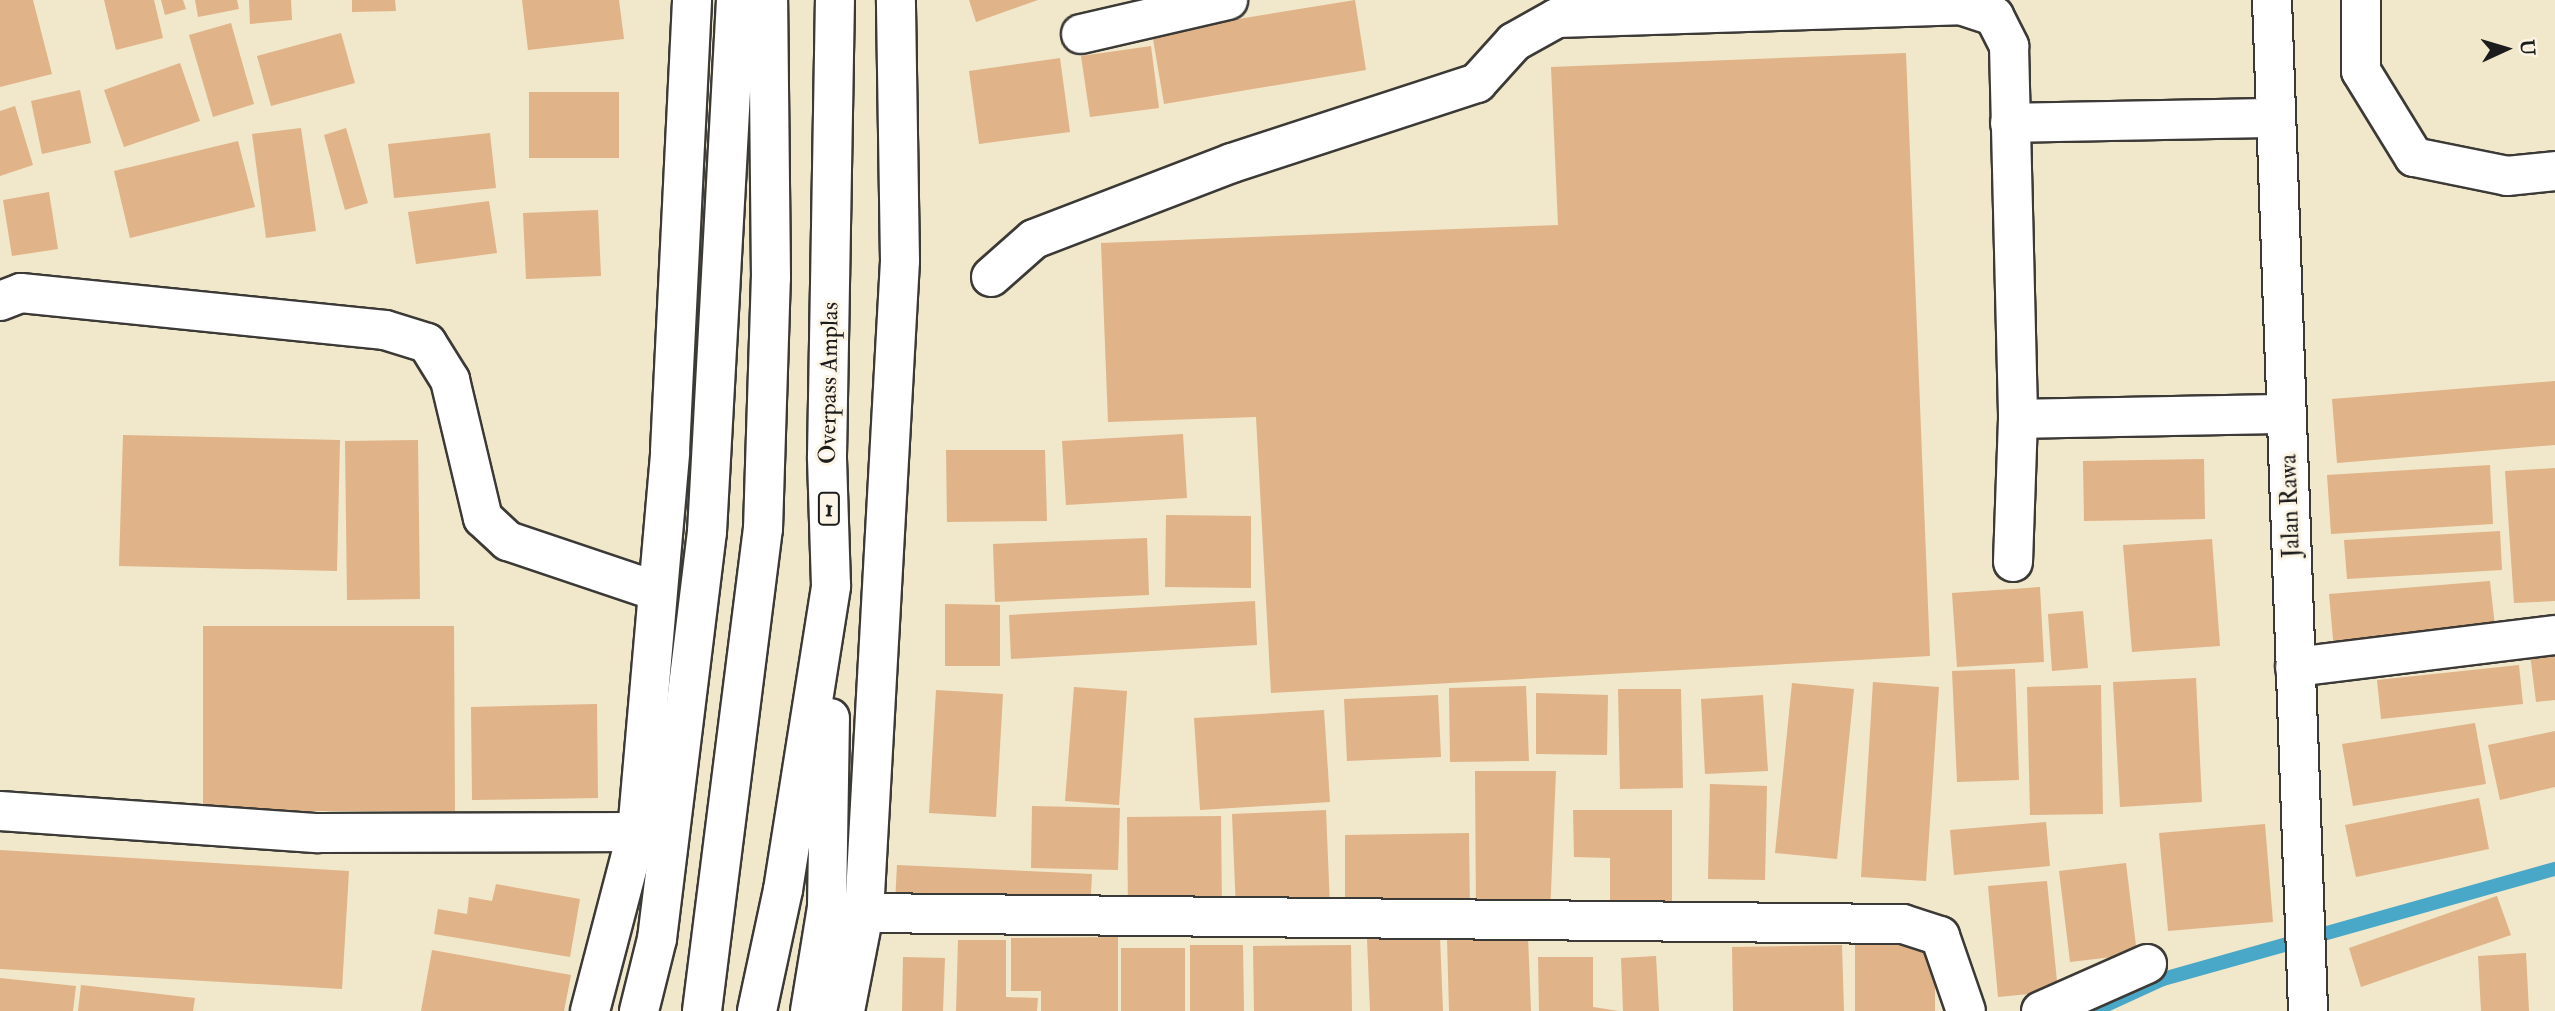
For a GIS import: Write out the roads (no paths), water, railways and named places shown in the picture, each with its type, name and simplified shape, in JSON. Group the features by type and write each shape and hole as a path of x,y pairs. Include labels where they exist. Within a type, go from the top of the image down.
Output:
{"main road":[{"path":"590,1011 637,832 657,591 692,0"},
{"path":"639,1011 659,925 706,545 736,0"},
{"path":"702,1011 763,529 771,278 768,0"},
{"name":"Overpass Amplas","path":"757,1011 783,890 831,586 827,456 835,0"},
{"path":"845,1011 864,913 900,261 896,0"},
{"path":"1081,34 1228,0"},
{"name":"Jalan Rawa","path":"2272,0 2304,962 2308,1011"},
{"path":"2361,0 2361,71 2414,158 2507,176 2555,171"},
{"path":"991,277 1034,239 1232,163 1477,83 1514,42 1557,18 1960,5 1994,16 2009,46 2018,419 2014,562"},
{"path":"2010,123 2276,118"},
{"path":"0,301 34,295 385,330 427,343 450,380 483,518 508,541 657,591"},
{"path":"2018,419 2287,414"},
{"path":"810,1011 828,897 831,586"},
{"path":"2295,667 2555,635"},
{"path":"0,811 318,833 637,832"},
{"path":"864,913 1903,924 1940,936 1966,1011"},
{"path":"2041,1011 2147,964"}],"waterway":[{"path":"2093,1011 2163,979 2555,869"}]}
